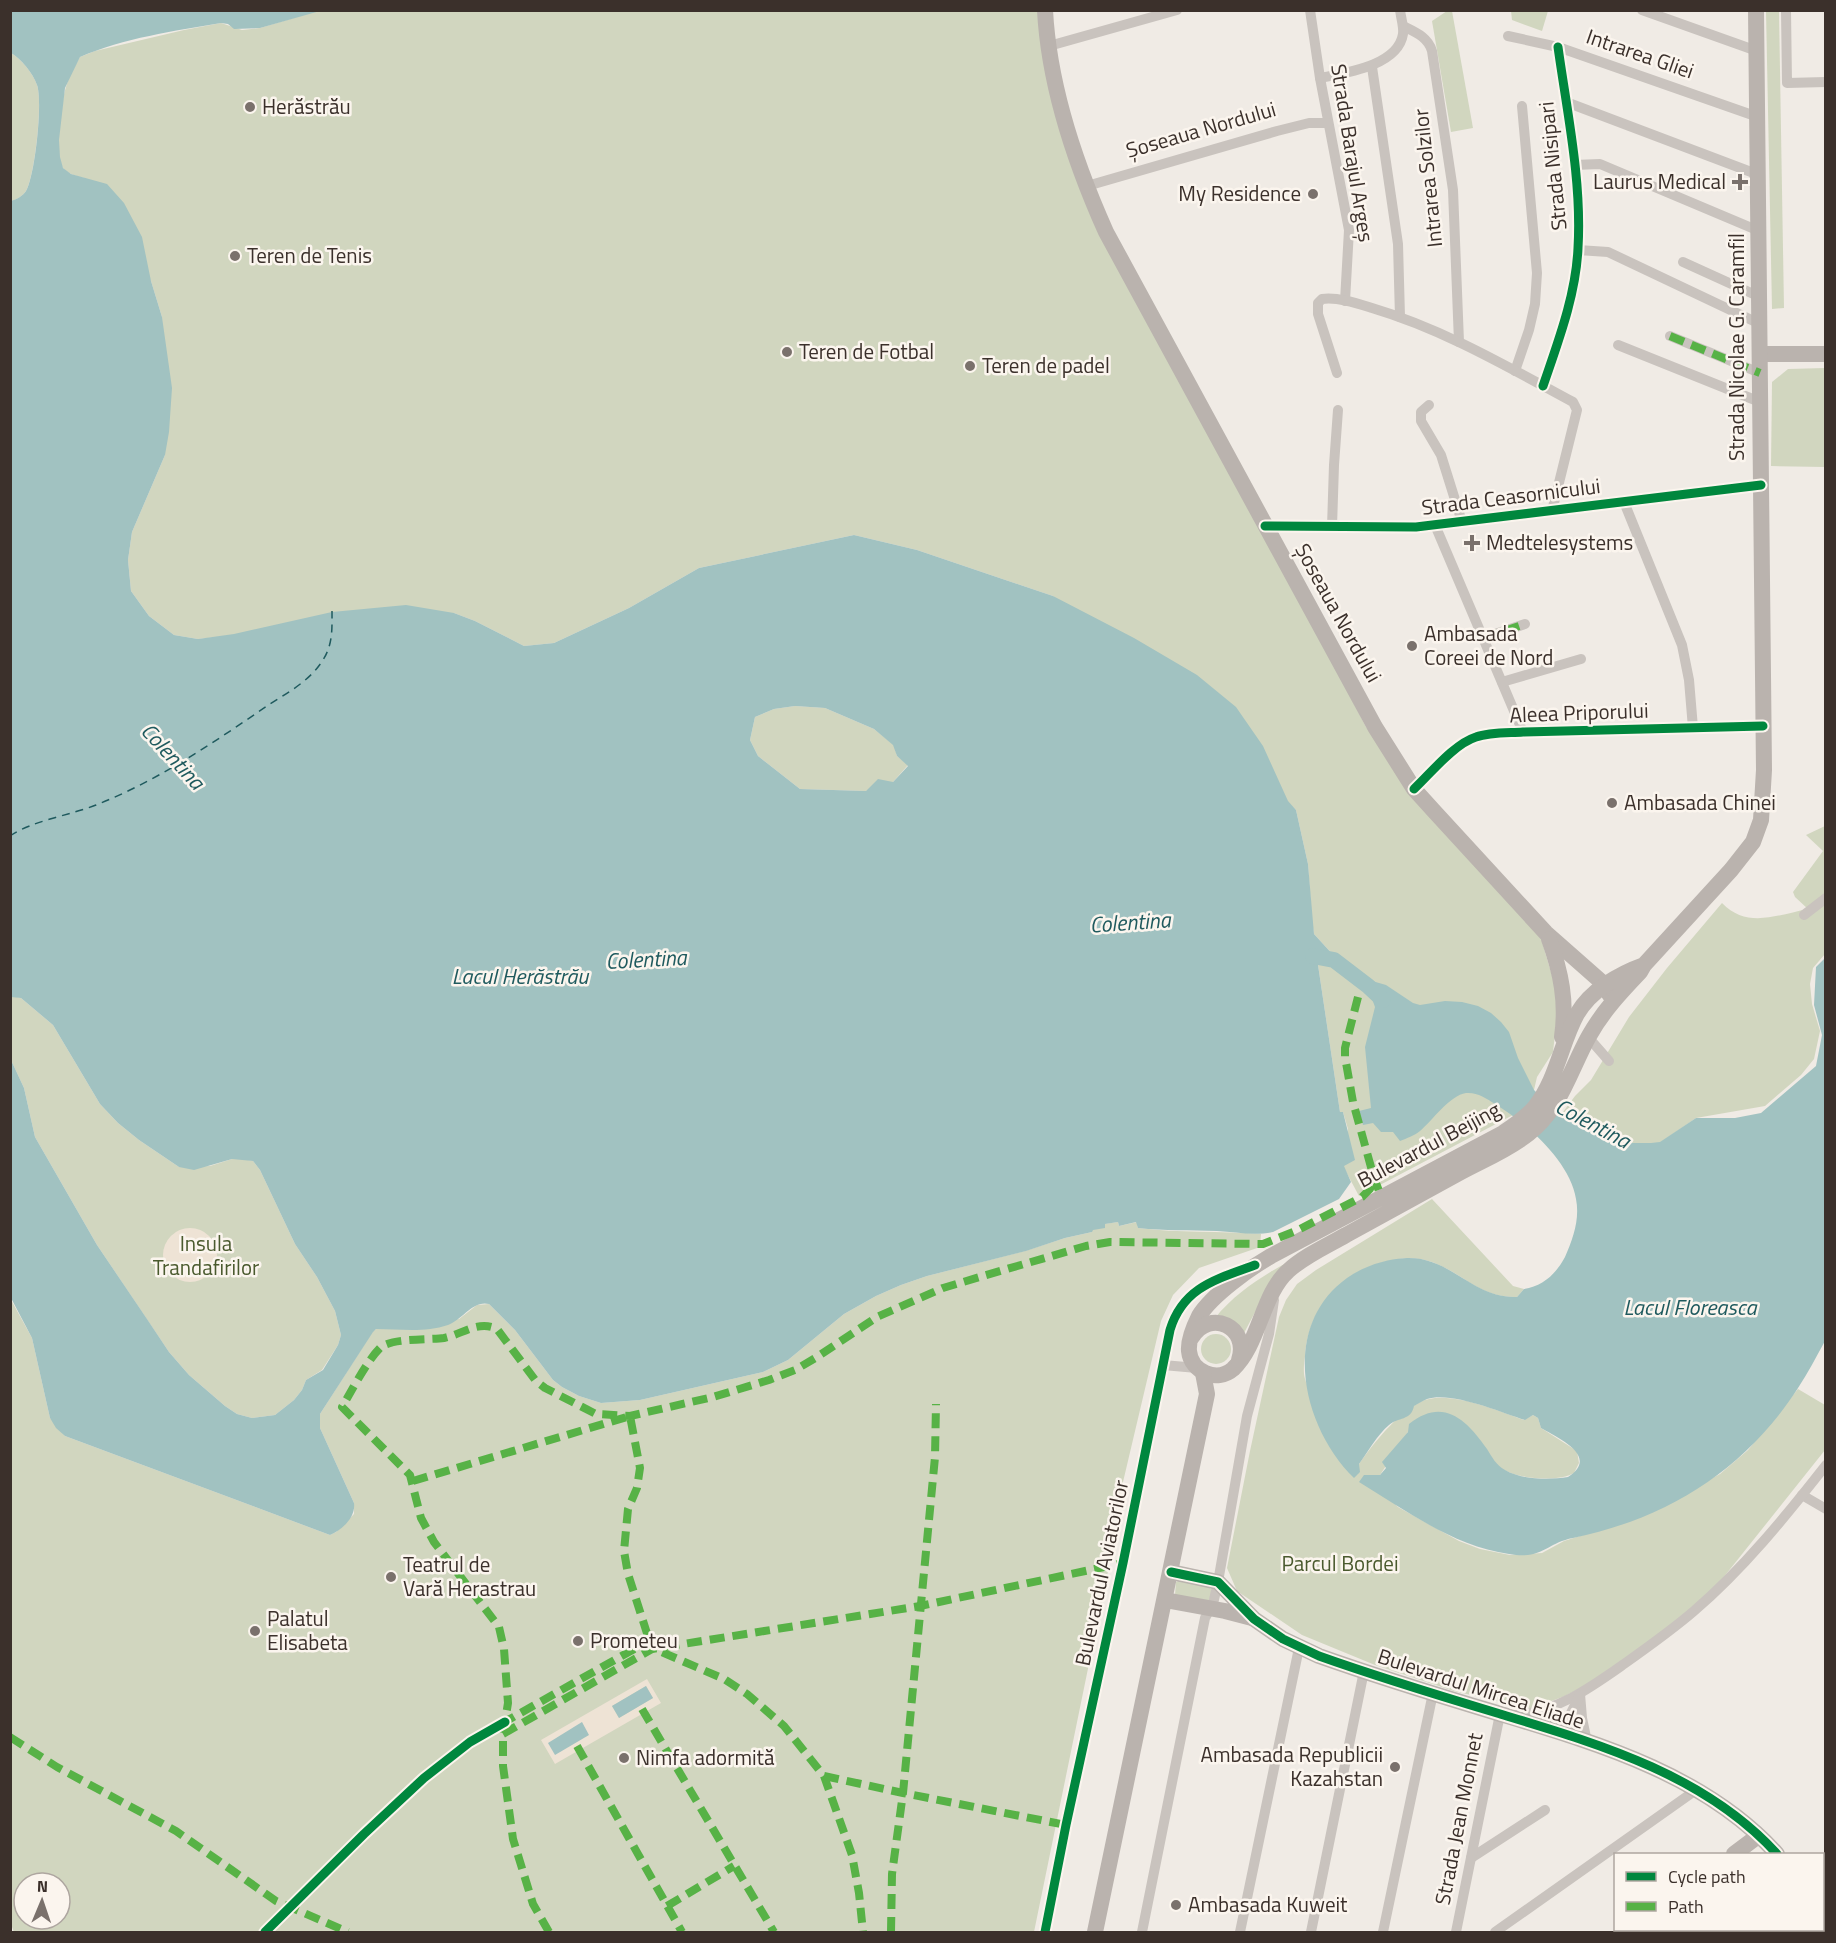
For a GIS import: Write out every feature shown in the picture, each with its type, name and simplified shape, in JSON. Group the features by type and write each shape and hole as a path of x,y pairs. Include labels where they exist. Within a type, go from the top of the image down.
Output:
{"main road":[{"name":"Șoseaua Nordului","path":"1045,10 1049,46 1066,124 1087,186 1116,252 1375,727 1414,789 1546,933 1605,985 1613,1000"},
{"name":"Strada Nicolae G. Caramfil","path":"1644,965 1731,870 1753,842 1761,820 1763,806 1760,231 1756,10"},
{"path":"1760,350 1826,346"},
{"path":"1760,350 1826,354"},
{"name":"Șoseaua Nordului","path":"1546,933 1557,962 1563,992 1563,1030 1559,1062"},
{"name":"Bulevardul Beijing","path":"1551,1097 1559,1062 1577,1015 1587,1001 1605,985 1644,965"},
{"name":"Bulevardul Beijing","path":"1207,1394 1200,1370 1190,1357 1190,1343 1194,1327 1205,1308 1255,1265 1372,1201 1538,1126 1551,1097 1588,1037 1613,1000 1644,965"},
{"name":"Bulevardul Beijing","path":"1168,1587 1207,1394 1220,1375 1234,1367 1239,1361 1276,1286 1287,1272 1308,1257 1508,1139"},
{"path":"1190,1343 1197,1330 1206,1324 1216,1322 1227,1325 1235,1331 1240,1340 1242,1350 1239,1361"},
{"path":"1200,1370 1220,1375"},
{"path":"1095,1932 1168,1587 1218,1582"},
{"name":"Bulevardul Mircea Eliade","path":"1218,1582 1254,1619 1299,1648 1364,1671 1561,1733 1646,1764 1696,1790 1767,1848"},
{"name":"Bulevardul Mircea Eliade","path":"1168,1587 1210,1608 1254,1619"},
{"path":"1740,1853 1767,1848"}],"street":[{"path":"1049,46 1177,10"},
{"name":"Strada Barajul Argeș","path":"1310,10 1320,78 1349,230 1345,301"},
{"path":"1320,78 1372,67 1395,50 1403,34 1400,10"},
{"path":"1642,10 1757,51"},
{"path":"1786,10 1787,83 1826,82"},
{"name":"Intrarea Solzilor","path":"1403,26 1420,34 1430,44 1432,51 1453,190 1459,342"},
{"name":"Intrarea Gliei","path":"1508,36 1558,46 1758,117"},
{"name":"Strada Nisipari","path":"1543,386 1570,294 1578,250 1578,210 1574,165 1558,46"},
{"path":"1372,67 1398,244 1400,317"},
{"name":"Strada Nisipari","path":"1566,102 1759,175"},
{"path":"1515,371 1535,304 1537,273 1522,106"},
{"name":"Șoseaua Nordului","path":"1087,186 1277,131 1309,123 1328,123"},
{"path":"1574,165 1600,164 1760,231"},
{"path":"1578,250 1608,252 1760,324"},
{"path":"1683,262 1760,297"},
{"path":"1337,374 1317,308 1322,299 1345,301 1400,317 1459,342 1573,402 1577,410 1552,511"},
{"path":"1670,336 1760,373"},
{"path":"1618,345 1760,402"},
{"path":"1429,405 1421,412 1421,421 1441,455 1462,522"},
{"path":"1332,527 1338,410"},
{"name":"Strada Ceasornicului","path":"1265,526 1435,525 1761,485"},
{"path":"1624,502 1682,645 1689,680 1693,728"},
{"path":"1435,525 1523,732"},
{"path":"1483,638 1525,624"},
{"path":"1502,682 1581,659"},
{"name":"Aleea Priporului","path":"1414,789 1461,745 1487,735 1523,732 1763,726"},
{"path":"1804,915 1826,898"},
{"path":"1588,1037 1609,1061"},
{"name":"Bulevardul Aviatorilor","path":"1045,1932 1173,1321 1186,1300 1196,1291 1211,1281 1255,1265"},
{"path":"1142,1932 1203,1625 1218,1582 1247,1416 1269,1334 1276,1286"},
{"path":"1163,1365 1180,1356 1190,1343"},
{"path":"1163,1365 1200,1370"},
{"path":"1505,1716 1546,1709 1580,1695 1655,1642 1695,1610 1736,1570 1826,1465"},
{"path":"1802,1495 1826,1509"},
{"path":"1240,1932 1299,1648"},
{"path":"1311,1932 1364,1671"},
{"path":"1383,1932 1432,1693"},
{"path":"1561,1733 1580,1695"},
{"path":"1580,1695 1587,1742"},
{"name":"Strada Jean Monnet","path":"1456,1932 1505,1716"},
{"path":"1495,1932 1696,1790"},
{"path":"1471,1858 1545,1810"}],"green space":[{"path":"320,10 1043,11 1079,175 1366,727 1540,935 1559,999 1553,1052 1537,1077 1534,1090 1513,1115 1359,1196 1343,1166 1348,1129 1343,1112 1340,1112 1318,965 1322,960 1335,957 1314,934 1308,864 1296,810 1053,596 917,550 854,535 699,568 629,608 554,643 524,646 454,613 198,639 174,635 149,616 131,591 128,560 132,532 165,455 162,317 151,281 84,178 65,170 60,161 60,116 66,87 80,57 95,51 221,23 242,30 260,28"},
{"path":"1447,11 1452,11 1473,128 1451,132 1432,21"},
{"path":"1511,11 1548,11 1542,31 1512,20"},
{"path":"1766,11 1779,11 1784,308 1772,309"},
{"path":"11,53 19,59 35,80 39,94 39,122 29,183 23,195 11,201"},
{"path":"1825,368 1825,467 1771,466 1772,382 1788,369"},
{"path":"795,706 825,708 874,729 894,745 897,756 908,765 893,782 866,791 800,789 758,756 750,740 755,717 774,709"},
{"path":"1825,826 1825,954 1813,968 1810,984 1812,1004 1820,1031 1814,1059 1801,1075 1765,1106 1696,1118 1660,1143 1633,1143 1613,1138 1560,1116 1591,1080 1629,1017 1722,903 1742,916 1752,918 1774,917 1808,909 1795,897 1793,892 1823,851 1806,835"},
{"name":"Insula Trandafirilor","path":"10,997 21,998 53,1025 100,1104 139,1140 179,1167 210,1166 232,1159 243,1159 253,1161 260,1170 295,1244 317,1277 335,1311 341,1335 338,1345 322,1370 306,1380 294,1400 275,1415 252,1418 237,1414 189,1375 169,1352 97,1245 35,1137 24,1088 11,1060"},
{"name":"Parcul Bordei","path":"1432,1199 1513,1286 1524,1289 1517,1297 1490,1293 1438,1264 1420,1259 1394,1260 1368,1267 1340,1284 1319,1309 1307,1339 1304,1373 1309,1388 1359,1464 1381,1436 1409,1408 1419,1402 1440,1398 1452,1398 1477,1404 1524,1420 1533,1415 1538,1418 1541,1428 1577,1451 1579,1463 1574,1473 1557,1478 1534,1478 1513,1474 1497,1465 1475,1434 1408,1432 1380,1475 1364,1475 1398,1507 1459,1541 1480,1549 1510,1555 1542,1553 1564,1541 1637,1518 1720,1474 1748,1450 1798,1389 1825,1405 1825,1450 1723,1578 1685,1615 1596,1680 1565,1696 1530,1709 1454,1691 1375,1665 1302,1635 1237,1591 1227,1568 1279,1317 1286,1300 1297,1284 1316,1270"},
{"path":"1118,1222 1119,1226 1137,1222 1138,1228 1153,1230 1261,1234 1260,1247 1199,1268 1173,1295 1161,1321 1106,1554 1108,1571 1034,1932 14,1932 72,1931 72,1871 12,1871 12,1927 10,1922 10,1298 32,1338 50,1418 65,1436 330,1535 354,1514 354,1503 320,1428 320,1414 376,1329 459,1319 477,1305 489,1304 515,1330 553,1380 562,1387 579,1396 601,1403 640,1400 763,1372 788,1360 844,1314 901,1285 1092,1232 1104,1224"},
{"path":"1293,1259 1263,1297 1243,1335 1215,1318 1251,1285"},
{"path":"1216,1334 1226,1339 1231,1349 1226,1359 1216,1364 1206,1359 1201,1349 1206,1339"},
{"path":"1181,1580 1207,1585 1212,1590 1209,1601 1175,1595 1176,1582"}],"shaded area":[{"path":"185,1228 195,1228 205,1232 213,1240 217,1255 213,1270 205,1278 195,1282 185,1282 175,1278 167,1270 163,1260 163,1250 167,1240 175,1232"},
{"path":"647,1679 661,1703 555,1764 541,1740","holes":["646,1686 653,1698 619,1718 612,1706"]}],"water":[{"name":"Lacul Herăstrău","path":"10,11 320,11 260,28 234,29 228,24 221,23 149,36 97,50 80,57 65,88 59,140 63,168 71,174 107,184 124,203 142,237 151,281 162,317 172,388 169,432 165,455 132,532 128,560 131,591 149,616 174,635 198,639 234,634 332,612 406,605 454,613 524,646 554,643 629,608 699,568 854,535 917,550 1053,596 1134,638 1197,675 1236,707 1263,746 1288,801 1296,810 1308,864 1314,934 1335,957 1332,963 1322,960 1318,965 1340,1112 1343,1112 1355,1160 1344,1166 1351,1182 1339,1199 1273,1232 1266,1233 1148,1229 1138,1228 1136,1222 1119,1226 1118,1222 1105,1224 1105,1228 1092,1232 901,1285 844,1314 788,1360 763,1372 640,1400 601,1403 579,1396 562,1387 553,1380 515,1330 489,1304 478,1305 448,1325 439,1327 421,1330 376,1329 320,1414 320,1428 354,1503 353,1513 347,1522 330,1535 65,1436 50,1418 32,1338 11,1298 11,1060 24,1088 35,1137 97,1245 169,1352 189,1375 225,1406 237,1414 252,1418 275,1415 294,1400 306,1380 323,1370 338,1345 341,1335 335,1311 317,1277 295,1244 260,1170 253,1161 232,1159 194,1170 179,1167 139,1140 100,1104 53,1025 21,998 11,997 10,201 23,195 29,183 39,122 39,94 35,80 19,59 11,53","holes":["795,706 825,708 874,729 893,745 897,756 908,766 893,782 878,779 866,791 800,789 758,756 750,740 755,717 774,709"]},
{"name":"Lacul Floreasca","path":"1825,958 1825,1341 1798,1388 1754,1443 1729,1466 1672,1503 1641,1518 1564,1540 1530,1555 1488,1550 1450,1535 1359,1482 1364,1475 1380,1475 1386,1468 1382,1462 1408,1432 1409,1424 1433,1412 1453,1415 1462,1421 1479,1438 1497,1463 1512,1473 1536,1478 1568,1477 1577,1469 1580,1462 1578,1455 1565,1442 1541,1428 1538,1418 1533,1415 1525,1420 1462,1400 1437,1397 1427,1399 1414,1406 1410,1414 1385,1429 1359,1464 1360,1472 1354,1478 1336,1457 1321,1432 1311,1405 1306,1377 1306,1349 1312,1323 1326,1299 1347,1278 1361,1270 1383,1262 1407,1258 1423,1259 1437,1264 1474,1285 1501,1296 1517,1297 1524,1289 1543,1282 1557,1269 1571,1243 1577,1214 1572,1185 1556,1157 1545,1144 1507,1112 1474,1093 1466,1093 1454,1098 1420,1131 1400,1141 1393,1132 1381,1132 1373,1123 1363,1125 1359,1111 1371,1108 1365,1047 1375,1007 1366,989 1372,981 1386,985 1413,1003 1420,1005 1445,1001 1462,1002 1478,1006 1491,1013 1509,1032 1518,1058 1534,1090 1560,1116 1613,1138 1633,1143 1651,1143 1660,1142 1696,1118 1735,1118 1761,1113 1816,1066 1822,1035 1814,1005 1816,967"},
{"path":"646,1686 653,1698 619,1718 612,1706"},
{"path":"582,1722 589,1735 555,1755 548,1743"}],"waterway":[{"path":"1313,956 1334,960 1383,1000"}],"ferry route":[{"path":"10,836 40,822 86,809 141,785 205,747 298,686 318,667 329,648 332,611"}],"marked path":[{"path":"1670,336 1760,373"},
{"path":"1483,638 1525,624"},
{"path":"1358,997 1345,1048 1345,1057 1353,1102 1381,1196"},
{"path":"549,1932 533,1904 513,1839 503,1766 503,1734 508,1703 504,1649 499,1627 434,1542 421,1518 410,1475 342,1407 380,1348 392,1342 444,1338 477,1327 490,1327 497,1329 536,1381 545,1388 596,1414 630,1416 713,1397 769,1380 795,1370 877,1317 943,1288 1086,1246 1110,1242 1263,1244 1298,1230 1362,1197 1370,1189 1374,1178"},
{"path":"891,1932 892,1874 903,1793 935,1457 936,1404"},
{"path":"413,1481 630,1416 640,1468 637,1488 628,1509 624,1551 628,1574 652,1649"},
{"path":"503,1734 652,1649 920,1606 1123,1563"},
{"path":"501,1724 643,1644 724,1679 747,1694 784,1726 824,1776 852,1855 863,1932"},
{"path":"642,1709 774,1932"},
{"path":"10,1737 57,1767 176,1831 276,1901 348,1932"},
{"path":"577,1746 682,1932"},
{"path":"824,1776 1066,1825"},
{"path":"667,1906 734,1866"}],"cycle path":[{"path":"1543,386 1570,301 1578,248 1576,172 1558,47"},
{"path":"1265,526 1416,527 1761,485"},
{"path":"1414,789 1459,746 1487,734 1763,726"},
{"path":"1045,1932 1170,1330 1183,1304 1193,1294 1215,1280 1255,1265"},
{"path":"1171,1572 1218,1582 1254,1619 1283,1639 1319,1656 1572,1736 1647,1765 1717,1802 1748,1826 1776,1853"},
{"path":"265,1932 424,1778 470,1742 505,1722"}],"place":[{"name":"Herăstrău","path":"250,107"},
{"name":"Laurus Medical","path":"1740,182"},
{"name":"My Residence","path":"1313,194"},
{"name":"Teren de Tenis","path":"235,256"},
{"name":"Teren de Fotbal","path":"787,352"},
{"name":"Teren de padel","path":"970,366"},
{"name":"Medtelesystems","path":"1472,543"},
{"name":"Ambasada Coreei de Nord","path":"1412,646"},
{"name":"Ambasada Chinei","path":"1612,803"},
{"name":"Teatrul de Vară Herastrau","path":"391,1577"},
{"name":"Palatul Elisabeta","path":"255,1631"},
{"name":"Prometeu","path":"578,1641"},
{"name":"Nimfa adormită","path":"624,1758"},
{"name":"Ambasada Republicii Kazahstan","path":"1395,1767"},
{"name":"Ambasada Kuweit","path":"1176,1905"}],"water label":[{"name":"Colentina","path":"173,756"},
{"name":"Colentina","path":"1130,922"},
{"name":"Colentina","path":"646,959"},
{"name":"Colentina","path":"1593,1123"}]}
